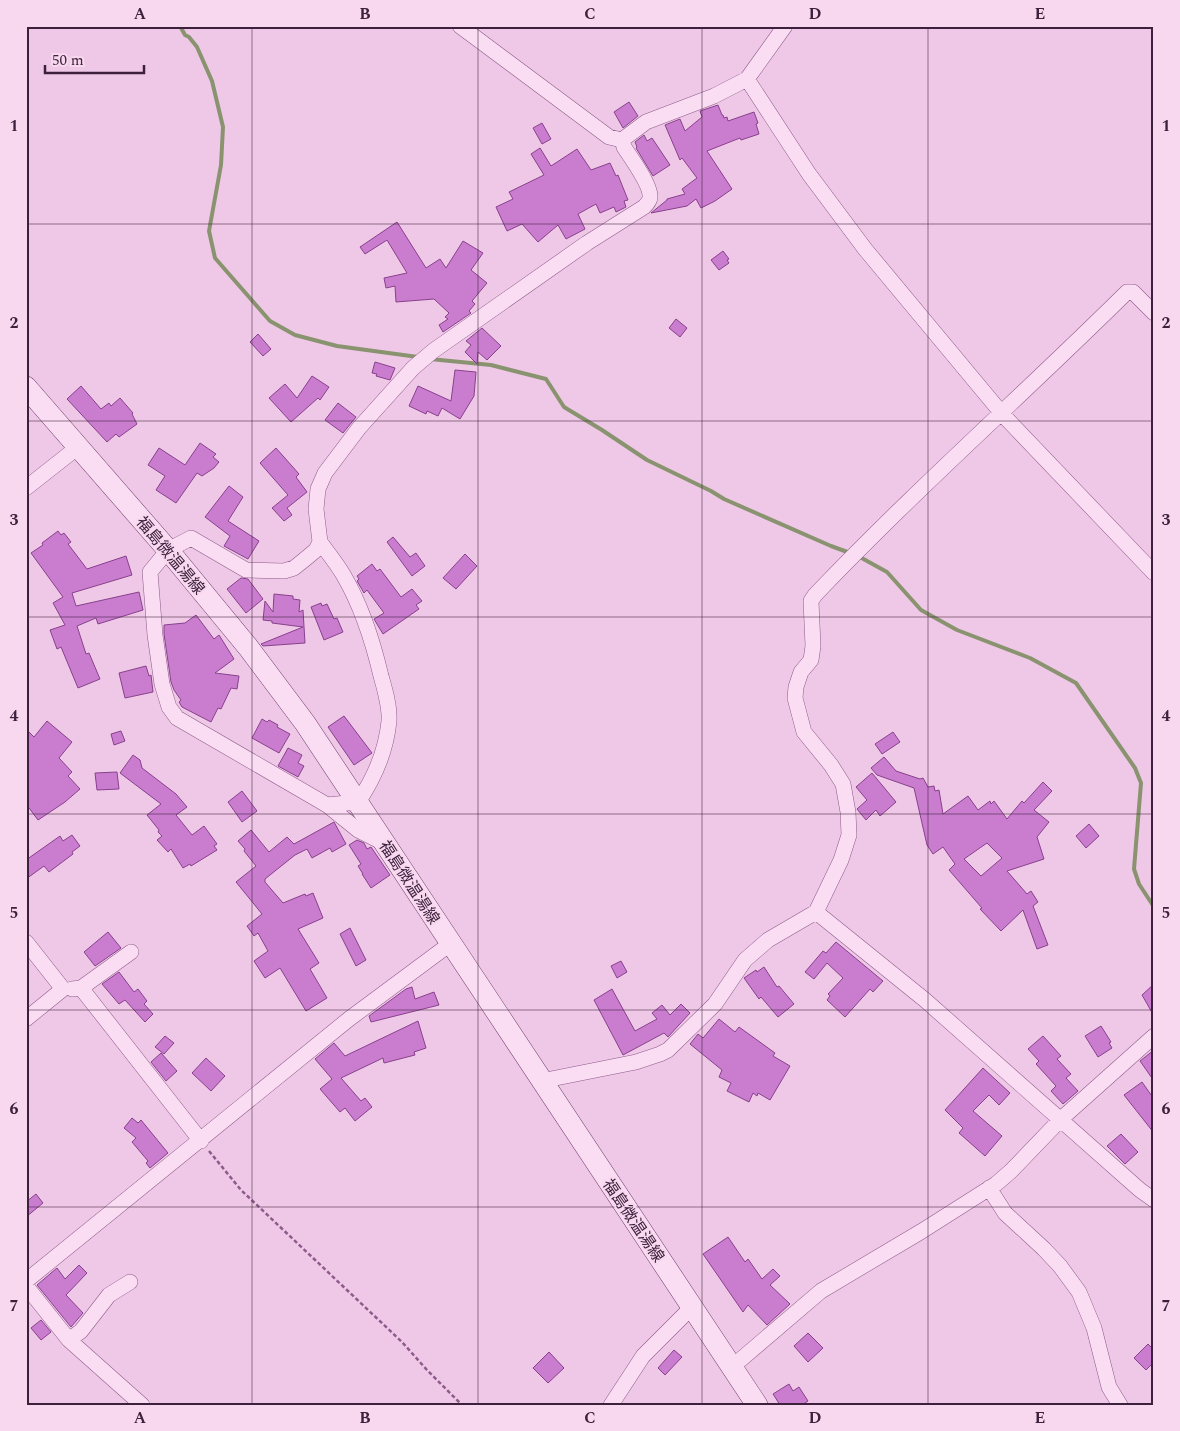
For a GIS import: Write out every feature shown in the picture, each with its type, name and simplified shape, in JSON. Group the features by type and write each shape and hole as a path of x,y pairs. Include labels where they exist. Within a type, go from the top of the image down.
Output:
{"main road":[{"name":"福島微温湯線","path":"26,387 168,550 254,655 305,724 757,1405"}],"street":[{"path":"460,26 609,137 622,140 646,122 714,96 747,78 785,26"},
{"path":"747,78 809,174 865,249 1001,412 1154,573"},
{"path":"327,805 358,802 371,782 380,761 386,742 389,719 386,693 377,658 361,612 344,577 320,542 316,509 318,489 325,473 359,428 413,368 441,345 587,243 644,207 651,196 622,140"},
{"path":"541,1081 636,1062 668,1050 715,1004 744,960 768,940 816,912 841,860 849,836 849,828 843,784 831,765 804,732 795,698 801,672 811,660 813,646 811,601 901,506 1127,292 1133,292 1154,313"},
{"path":"26,488 78,447"},
{"path":"320,542 316,550 294,568 284,572 246,570 191,538 168,550 150,572 155,635 162,684 169,707 177,718 327,805 358,830 385,843"},
{"path":"816,912 925,1000 1154,1200"},
{"path":"26,942 63,989"},
{"path":"26,1281 349,1019 450,944"},
{"path":"26,1019 63,989 81,988 131,952"},
{"path":"81,988 200,1141"},
{"path":"732,1367 816,1294 922,1231 989,1188 1011,1171 1061,1119 1154,1036"},
{"path":"989,1188 1005,1213 1060,1266 1079,1292 1094,1328 1110,1387 1120,1405"},
{"path":"69,1340 81,1331 109,1295 130,1282"},
{"path":"26,1286 69,1340 142,1405"},
{"path":"611,1405 643,1356 692,1307"}],"path":[{"path":"200,1141 241,1190 402,1342 462,1405"}],"building":[{"path":"629,102 638,116 623,128 614,112"},
{"path":"718,105 722,115 724,118 727,117 728,121 754,112 758,123 756,124 759,134 741,140 740,138 707,151 732,189 701,208 696,199 687,206 651,213 667,199 685,194 682,189 697,178 682,158 680,160 665,125 680,119 685,131 702,117 700,111"},
{"path":"542,123 551,139 542,144 533,128"},
{"path":"644,135 647,141 652,138 670,165 653,176 636,148 635,142"},
{"path":"540,148 551,166 577,149 591,170 610,163 616,176 618,175 628,200 624,201 626,207 616,212 614,207 600,213 596,204 578,214 585,229 566,239 558,225 538,242 522,224 507,231 496,207 513,199 509,192 544,175 531,154"},
{"path":"397,222 426,268 440,259 446,268 463,241 483,253 471,270 487,283 472,301 475,304 469,311 471,313 443,332 439,325 448,319 445,317 449,313 434,299 396,302 395,286 386,288 384,278 407,273 387,240 365,254 360,247"},
{"path":"723,251 729,259 727,260 729,263 719,270 711,260"},
{"path":"676,319 687,328 680,337 669,328"},
{"path":"482,328 501,346 487,360 478,352 477,364 465,352 471,345 466,341"},
{"path":"258,334 271,349 263,356 250,342"},
{"path":"375,362 395,368 390,380 372,373"},
{"path":"455,370 476,372 474,396 460,419 442,408 438,416 427,411 426,414 409,406 418,386 451,401"},
{"path":"312,376 329,387 320,400 318,398 291,422 269,398 285,384 297,398"},
{"path":"81,386 101,409 109,403 111,406 120,398 133,413 137,424 119,437 116,434 107,442 67,399"},
{"path":"338,403 356,417 343,433 325,420"},
{"path":"200,443 216,454 213,457 219,462 202,476 197,473 176,503 156,490 165,476 148,465 159,448 185,465"},
{"path":"276,448 299,474 296,477 307,492 287,508 292,515 284,521 272,508 288,495 260,463"},
{"path":"229,486 243,497 228,521 259,541 248,559 224,546 230,536 205,517"},
{"path":"58,531 61,535 64,533 71,542 68,544 87,569 126,556 132,575 72,593 76,606 139,592 143,610 98,624 96,618 77,626 86,654 89,653 100,679 78,688 61,647 57,649 50,630 65,625 53,603 63,597 31,553"},
{"path":"393,537 410,557 416,553 425,566 412,576 387,542"},
{"path":"465,554 477,566 456,589 443,578"},
{"path":"372,564 377,571 380,569 401,597 412,589 422,601 416,605 419,609 383,634 374,619 384,613 367,590 364,593 357,581 359,579 357,576"},
{"path":"241,578 248,579 263,599 246,613 227,589"},
{"path":"274,594 293,596 293,599 300,600 299,612 303,610 305,643 263,646 261,644 303,627 263,620 265,601 273,612"},
{"path":"321,603 322,606 327,604 334,619 337,618 343,632 324,640 311,607"},
{"path":"196,615 214,639 219,635 234,659 215,673 239,676 237,689 231,688 221,709 218,708 211,722 182,707 179,702 181,700 171,682 164,634 164,625 185,623"},
{"path":"146,666 149,676 151,675 153,692 125,698 119,673"},
{"path":"344,716 372,753 354,765 328,727"},
{"path":"262,719 267,722 269,720 290,734 279,753 252,738"},
{"path":"47,721 72,742 59,758 72,772 68,776 80,789 65,802 38,820 26,804 26,729 34,737"},
{"path":"121,731 125,741 114,745 111,734"},
{"path":"893,732 900,742 882,754 875,744"},
{"path":"288,748 302,755 298,763 304,766 298,777 278,766"},
{"path":"133,755 140,760 142,768 176,794 187,807 176,815 192,835 204,826 217,844 214,846 217,850 191,866 190,864 183,868 171,849 168,852 157,840 162,836 147,815 161,804 120,773"},
{"path":"884,757 896,771 920,779 923,778 928,787 934,786 935,791 939,790 943,814 968,796 978,810 990,801 991,804 994,801 1007,819 1022,801 1024,803 1043,782 1052,791 1034,810 1049,822 1037,837 1044,859 1007,871 1027,894 1031,891 1038,902 1033,906 1048,945 1037,949 1023,910 1001,931 980,909 982,908 949,870 955,864 943,847 933,854 927,845 914,788 877,775 871,768","holes":["987,843 1002,858 981,876 964,859"]},
{"path":"117,772 119,789 97,790 95,773"},
{"path":"872,773 896,802 880,816 876,810 866,820 857,809 867,800 856,787"},
{"path":"242,791 257,811 242,822 228,802"},
{"path":"334,822 346,844 332,852 330,848 312,858 307,849 295,855 265,879 265,882 283,903 305,894 306,896 313,893 323,918 298,929 319,963 310,969 327,998 306,1011 280,968 265,978 254,961 268,951 258,933 254,936 247,926 262,914 236,882 256,866 238,841 251,830 269,852 287,837 294,844"},
{"path":"1089,824 1099,836 1086,848 1076,836"},
{"path":"72,835 80,846 72,852 73,854 49,872 44,866 26,879 26,860 60,836 63,841"},
{"path":"357,840 364,843 367,849 371,847 390,875 371,888 358,866 361,864 349,845"},
{"path":"350,928 366,960 356,966 340,934"},
{"path":"108,932 121,948 95,966 84,952"},
{"path":"836,942 883,981 873,992 870,989 845,1017 827,1000 830,996 828,994 843,978 827,963 814,979 805,972 823,951 826,953"},
{"path":"621,961 627,972 617,978 611,966"},
{"path":"764,967 777,987 779,986 794,1004 778,1017 761,997 759,999 744,978"},
{"path":"119,972 134,992 138,989 147,1001 144,1004 153,1014 145,1022 125,1000 119,1004 102,984"},
{"path":"1154,984 1154,1016 1142,995"},
{"path":"412,987 415,999 434,992 439,1005 371,1022 369,1016 406,989"},
{"path":"612,989 635,1031 657,1019 652,1013 662,1005 670,1015 681,1004 690,1013 668,1037 664,1033 623,1055 594,1000"},
{"path":"719,1019 735,1032 739,1027 775,1053 773,1056 790,1066 770,1100 758,1093 757,1096 753,1093 749,1102 727,1091 731,1083 719,1077 722,1070 690,1044 698,1034 703,1038"},
{"path":"418,1021 426,1048 414,1052 415,1055 384,1063 383,1058 341,1078 361,1101 365,1098 372,1107 355,1121 345,1108 340,1112 320,1089 332,1079 315,1059 334,1043 345,1056"},
{"path":"1101,1026 1111,1042 1109,1043 1112,1048 1098,1057 1085,1036"},
{"path":"165,1036 174,1043 164,1054 155,1047"},
{"path":"1043,1036 1061,1056 1057,1059 1071,1074 1066,1078 1078,1091 1063,1104 1051,1091 1056,1086 1036,1064 1039,1061 1028,1049"},
{"path":"1154,1050 1154,1081 1140,1061"},
{"path":"161,1053 177,1071 166,1081 151,1062"},
{"path":"206,1058 225,1076 211,1091 192,1073"},
{"path":"983,1068 1010,1093 999,1105 989,1095 973,1111 1002,1136 985,1156 959,1133 963,1128 945,1110"},
{"path":"1142,1082 1154,1099 1154,1133 1124,1095"},
{"path":"132,1118 138,1123 141,1120 168,1153 150,1168 146,1163 148,1161 132,1142 136,1138 124,1128"},
{"path":"1121,1134 1138,1152 1125,1164 1107,1146"},
{"path":"36,1194 43,1203 26,1217 26,1202"},
{"path":"728,1237 745,1262 748,1259 762,1279 773,1269 780,1276 770,1285 790,1304 767,1325 748,1305 743,1312 703,1254"},
{"path":"79,1265 87,1273 66,1295 83,1313 71,1327 37,1285 57,1268 65,1279"},
{"path":"41,1320 51,1332 41,1340 31,1328"},
{"path":"808,1333 823,1348 808,1362 794,1346"},
{"path":"1148,1344 1154,1350 1154,1362 1146,1370 1134,1358"},
{"path":"674,1350 682,1357 665,1375 658,1368"},
{"path":"549,1352 564,1368 548,1383 533,1368"},
{"path":"789,1384 793,1391 799,1387 808,1401 802,1405 780,1405 773,1394"}],"waterway":[{"path":"180,26 185,35 197,47 212,81 223,127 221,165 209,231 215,258 270,321 295,335 337,346 418,357"},
{"path":"430,359 491,365 546,379 564,407 647,460 724,499 850,553"},
{"path":"858,556 887,572 921,610 957,630 1030,658 1076,683 1135,768 1141,783 1134,869 1139,884 1154,907"}]}
